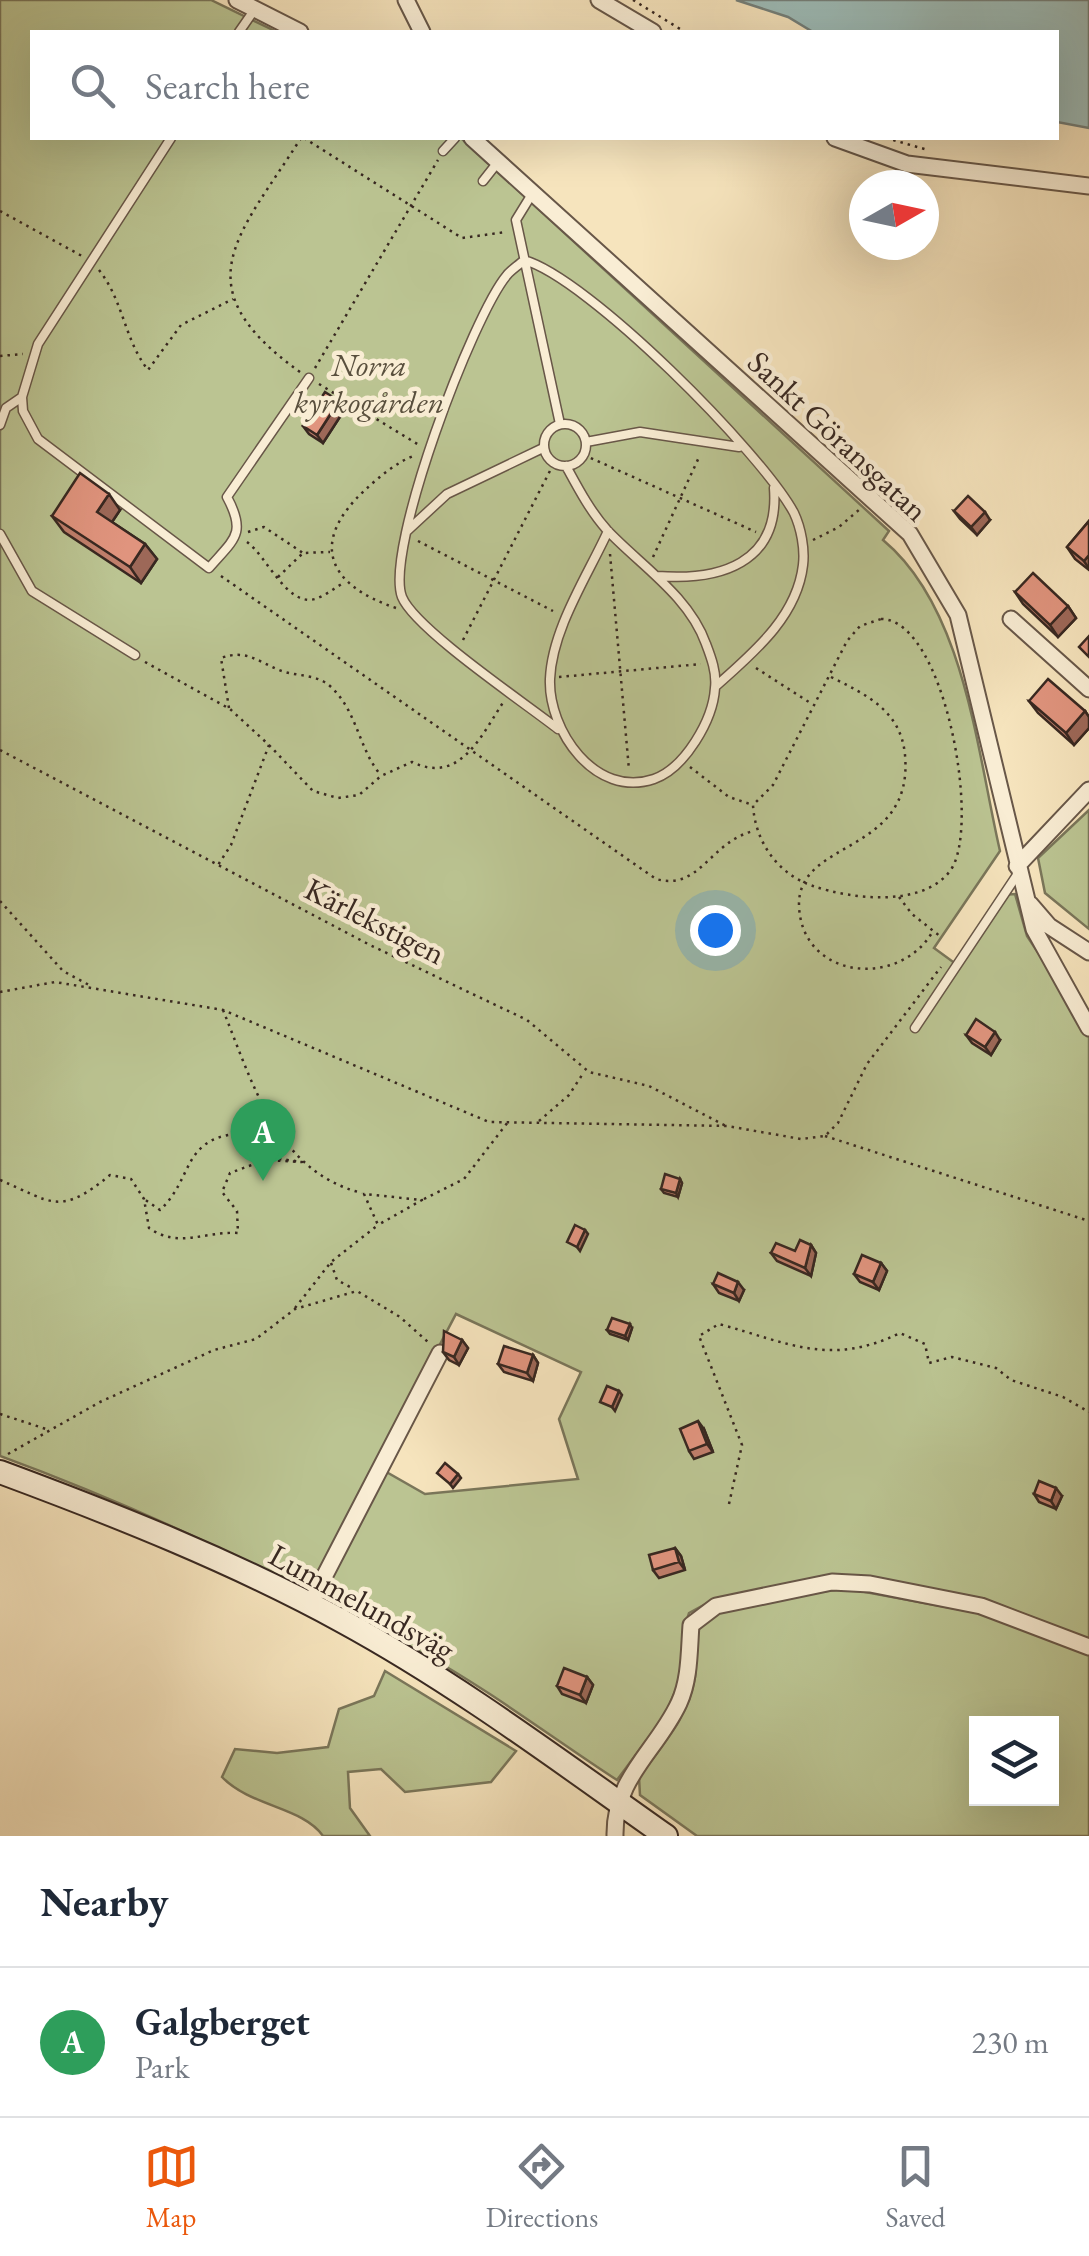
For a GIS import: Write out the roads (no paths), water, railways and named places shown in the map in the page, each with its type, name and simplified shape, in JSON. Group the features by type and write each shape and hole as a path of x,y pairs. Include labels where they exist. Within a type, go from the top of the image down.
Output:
{"main road":[{"name":"Lummelundsväg","path":"0,1472 75,1500 310,1606 516,1729 666,1836"}],"street":[{"path":"237,0 296,30"},
{"path":"406,0 421,30"},
{"path":"598,0 650,30"},
{"name":"Sankt Göransgatan","path":"474,140 910,534 958,615 1018,869 1041,948 1089,1028"},
{"path":"840,140 907,164 1089,186"},
{"path":"1011,619 1089,689"},
{"path":"1018,869 1089,790"},
{"path":"1025,897 1049,926 1089,952"},
{"path":"310,1606 440,1353"},
{"path":"615,1836 616,1801 680,1702 687,1678 691,1625 716,1606 832,1582 870,1584 981,1606 1089,1647"}],"lane":[{"path":"240,30 254,9"},
{"path":"170,140 38,344 22,397 23,412 38,439 210,568 237,536 238,517 228,497 309,378"},
{"path":"444,151 453,140"},
{"path":"482,182 498,162"},
{"path":"532,194 516,220 560,424"},
{"path":"524,260 546,266 644,343 742,448 795,515 804,562 788,610 745,660 716,686"},
{"path":"524,260 506,276 490,308 429,451 404,534 398,581 412,614 558,729 594,768 630,782 652,780 682,758 702,729 716,686 712,663 704,638 657,576 608,531 566,466 554,463 544,448 549,430 560,424 574,425 586,442 584,455 566,466"},
{"path":"0,426 6,408 22,397"},
{"path":"586,442 640,432 742,448"},
{"path":"404,534 447,494 488,470 544,448"},
{"path":"657,576 682,578 733,570 766,537 776,509 773,484"},
{"path":"558,729 550,678 568,619 608,531"},
{"path":"0,534 32,591 135,655"},
{"path":"915,1028 1018,869"}],"water":[{"path":"736,0 1089,0 1089,128 1059,122 1059,30 810,30 788,17"}],"place":[{"name":"Galgberget","path":"263,1181"}],"park label":[{"name":"Norra kyrkogården","path":"369,384"}]}
